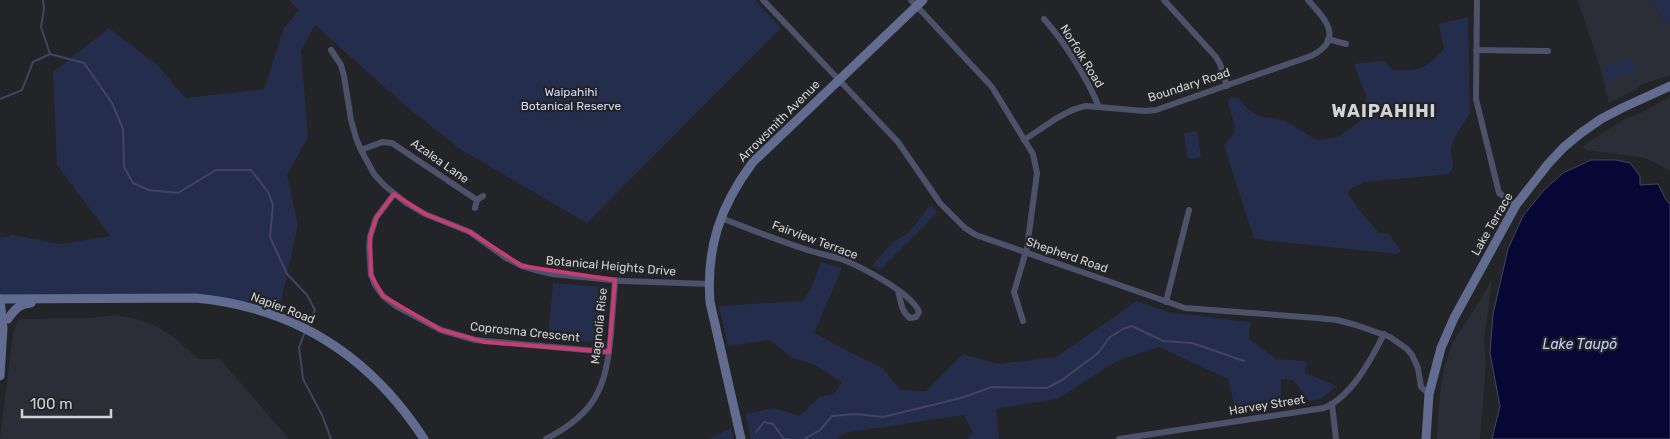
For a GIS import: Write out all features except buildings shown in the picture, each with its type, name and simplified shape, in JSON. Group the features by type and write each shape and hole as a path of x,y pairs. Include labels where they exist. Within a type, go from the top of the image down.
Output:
{"main road":[{"name":"Arrowsmith Avenue","path":"741,439 713,320 709,284 711,250 721,218 734,192 753,162 917,2"},
{"name":"Lake Terrace","path":"1426,439 1429,394 1436,365 1454,318 1516,205 1548,164 1581,133 1622,108 1670,86"},
{"path":"3,328 16,308 22,304 60,303 86,298"},
{"name":"Napier Road","path":"2,299 200,298 240,305 275,316 321,336 358,363 397,401 424,439"},
{"path":"2,299 8,319"},
{"path":"0,376 3,328 2,299"}],"street":[{"name":"Shepherd Road","path":"764,0 898,142 929,190 961,225 976,235 1166,302 1194,309 1338,320 1384,334 1396,340 1412,355 1418,368 1421,387 1429,394"},
{"path":"1164,0 1216,57 1227,86"},
{"path":"1308,0 1325,19 1329,29 1328,39 1346,44"},
{"path":"1477,0 1476,99 1499,193 1516,205"},
{"path":"917,2 992,87 1033,154 1037,173 1026,253 1014,292 1023,322"},
{"name":"Norfolk Road","path":"1044,19 1056,32 1093,92 1099,107"},
{"name":"Boundary Road","path":"1024,140 1071,111 1086,106 1151,111 1227,86 1320,52 1328,39"},
{"name":"Botanical Heights Drive","path":"331,50 341,65 356,138 361,150 374,174 406,203 425,214 470,232 506,258 522,266 552,274 615,280 709,284"},
{"path":"1476,50 1548,51"},
{"name":"Azalea Lane","path":"361,150 382,142 392,143 477,200"},
{"name":"Coprosma Crescent","path":"394,194 374,223 370,237 369,255 371,275 375,285 383,296 396,306 441,330 485,342 609,352"},
{"path":"476,208 477,200 483,196"},
{"path":"1166,302 1189,210"},
{"name":"Fairview Terrace","path":"721,218 811,252 843,260 893,286 898,291"},
{"name":"Magnolia Rise","path":"546,439 570,425 586,411 603,384 609,352 615,280"},
{"path":"1336,439 1332,404 1363,372 1384,334"},
{"name":"Harvey Street","path":"1119,439 1324,408 1332,404"}],"highlighted area":[{"path":"394,194 425,214 470,232 522,266 615,280 609,352 485,342 441,330 383,296 371,275 370,237 376,218"}],"shaded area":[{"path":"1578,0 1653,0 1665,25 1670,23 1670,75 1640,85 1638,88 1609,103 1598,60"},
{"path":"1670,97 1670,171 1646,158 1586,150 1582,147 1627,118 1643,112"},
{"path":"1492,279 1484,342 1486,365 1480,439 1437,439 1439,402 1444,368 1453,342"},
{"path":"118,315 156,326 176,339 198,359 220,359 289,439 0,439 13,333 19,319 87,318"}],"green space":[{"name":"Waipahihi Botanical Reserve","path":"289,0 755,0 781,28 587,223 460,149 407,107 315,25 301,51 308,137 287,175 298,225 278,315 208,299 0,299 0,238 13,235 59,244 110,236 57,165 53,72 109,28 157,65 186,98 264,89 284,28 299,10"},
{"path":"1653,0 1670,0 1670,23 1665,25"},
{"path":"1468,17 1470,114 1455,136 1451,149 1453,167 1449,174 1364,182 1350,189 1348,193 1378,232 1389,234 1401,251 1397,254 1254,239 1224,145 1230,139 1235,129 1228,100 1231,97 1239,99 1247,108 1259,116 1283,120 1317,140 1338,137 1360,121 1366,111 1366,96 1354,64 1384,61 1393,70 1416,69 1427,65 1444,49 1439,24"},
{"path":"1631,57 1637,72 1608,82 1602,68"},
{"path":"1197,131 1201,157 1188,159 1184,133"},
{"path":"931,205 937,212 924,226 880,270 872,266 892,243 909,232"},
{"path":"821,262 842,268 814,333 883,368 900,390 926,391 963,354 998,364 1056,357 1137,301 1168,312 1250,322 1249,339 1276,359 1306,361 1305,373 1337,386 1321,399 1309,401 1293,380 1281,379 1281,405 1236,411 1228,379 1159,347 1117,361 1057,399 996,409 999,439 967,439 973,433 964,415 844,433 837,439 751,439 745,414 774,408 800,416 820,397 834,394 842,382 813,364 793,358 769,340 728,346 719,306 802,301 811,289"},
{"path":"553,283 602,287 608,295 604,339 601,343 548,339"},
{"path":"731,428 733,439 709,439"}],"water":[{"name":"Lake Taupō","path":"1591,160 1616,160 1630,163 1640,176 1640,185 1658,184 1670,204 1670,439 1492,439 1500,406 1490,353 1493,314 1508,249 1523,216 1544,190 1563,173"}],"waterway":[{"path":"43,0 44,9 41,27 50,54"},
{"path":"0,99 22,90 33,62 50,54 84,63 112,103 123,129 124,167 133,183 149,190 178,193 216,170 251,170 268,192 273,205 270,237 287,274 307,295 315,310 307,328"},
{"path":"804,439 820,430 832,416 856,414 883,417 961,398 992,387 1047,388 1062,380 1098,353 1110,337 1132,326 1163,341 1192,343 1244,361"},
{"path":"305,332 299,347 303,379 322,415 331,439"},
{"path":"756,432 764,422 773,424 784,439 789,439"}],"district":[{"name":"WAIPAHIHI","path":"1384,111"}]}
